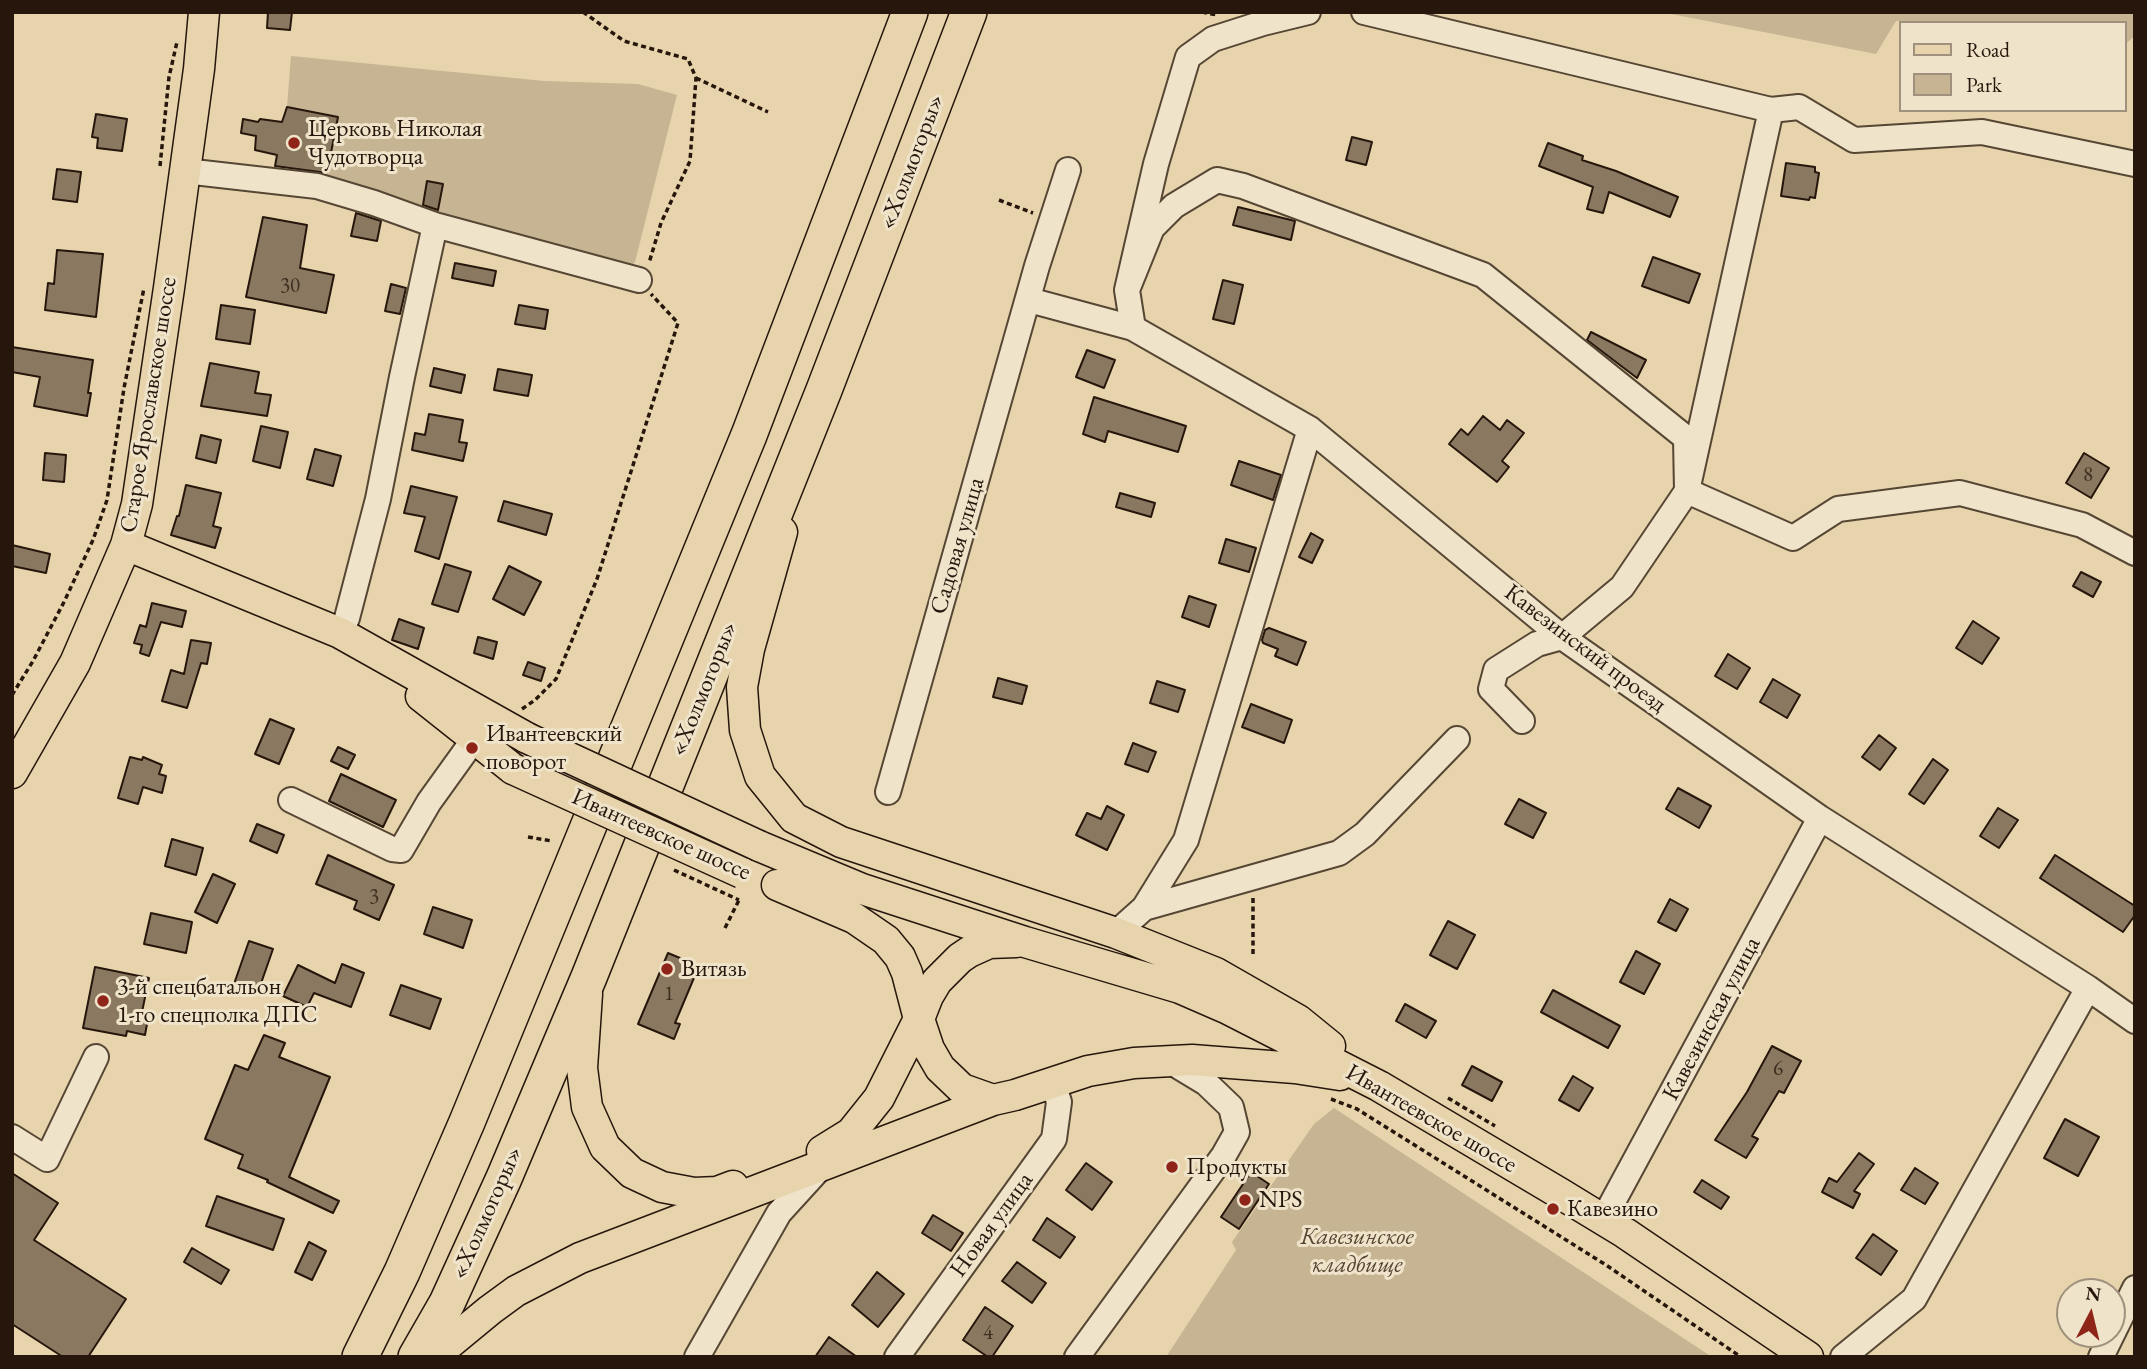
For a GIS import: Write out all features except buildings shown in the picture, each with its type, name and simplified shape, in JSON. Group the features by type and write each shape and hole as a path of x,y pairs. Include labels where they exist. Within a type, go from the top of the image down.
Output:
{"highway":[{"path":"359,1354 402,1272 467,1122 744,448 910,12"},
{"name":"«Холмогоры»","path":"416,1357 447,1303 499,1191 589,977 824,390 969,12"}],"main road":[{"name":"Старое Ярославское шоссе","path":"12,773 75,663 126,545 137,504 152,411 173,170 199,69 204,12"},
{"path":"876,99 897,12"},
{"path":"922,135 987,12"},
{"path":"824,390 749,649 742,687 745,730 760,776 794,818 841,842 1116,933 1216,973 1298,1020 1379,1086"},
{"name":"Ивантеевское шоссе","path":"126,545 340,633 759,846 862,889 1025,942 1180,988 1226,1008 1379,1086 1603,1220 1808,1357"},
{"name":"Ивантеевское шоссе","path":"340,633 513,769 741,887 777,885 899,918 1025,942"},
{"path":"777,885 854,918 886,940 900,957 907,973 929,1049 940,1068 962,1089 993,1100"},
{"path":"589,977 582,1068 587,1107 605,1147 632,1173 662,1187 694,1193 717,1192 824,1150 843,1139 859,1124 879,1098 937,981 960,958 989,943 1025,942"},
{"path":"433,1357 490,1310 531,1282 580,1258 993,1100 1088,1071 1168,1060 1295,1068 1379,1086"}],"street":[{"path":"1133,328 1127,290 1156,164 1188,57 1213,39 1308,12"},
{"path":"1364,12 1771,110 1799,107 1854,140 1982,132 2135,164"},
{"path":"1522,722 1490,689 1496,670 1537,644 1562,637 1622,587 1687,491 1771,110"},
{"path":"173,170 317,187 374,203 435,225 639,281"},
{"name":"Садовая улица","path":"888,792 1068,170"},
{"path":"1127,290 1152,228 1174,206 1217,180 1243,186 1483,275 1686,438 1687,491"},
{"path":"340,633 347,618 378,499 435,225"},
{"name":"Кавезинский проезд","path":"1029,300 1133,328 1310,429 1562,637 1820,818 2088,988 2135,1021"},
{"path":"1116,933 1144,908 1186,840 1310,429"},
{"path":"1687,491 1793,538 1838,509 1960,492 2082,525 2135,553"},
{"path":"291,800 392,849 401,850 429,802 475,738"},
{"path":"1144,908 1339,853 1365,834 1457,739"},
{"name":"Кавезинская улица","path":"1603,1220 1820,818"},
{"path":"1843,1357 1914,1299 2088,988"},
{"path":"12,1137 47,1159 96,1057"},
{"path":"1077,1357 1224,1155 1237,1132 1231,1107 1206,1083 1168,1060"},
{"name":"Новая улица","path":"897,1357 1054,1139 1059,1102 1053,1083"},
{"path":"697,1357 779,1213 825,1163"},
{"path":"2101,1357 2135,1288"}],"path":[{"path":"520,726 535,700 556,679 597,579 678,323 639,281 651,259 661,223 690,161 696,78 688,59 624,41 583,12"},
{"path":"173,170 169,77 174,53"},
{"path":"696,78 768,112"},
{"path":"999,201 1052,221"},
{"path":"12,695 64,602 93,540 107,500 124,388 144,287"},
{"path":"528,837 552,841"},
{"path":"1253,878 1253,954"},
{"path":"725,928 741,887"},
{"path":"1328,1097 1357,1109 1595,1258 1741,1357"}],"green space":[{"path":"1661,12 2135,12 2135,36 2126,43 2126,21 1896,21 1876,54"},
{"path":"291,56 544,81 638,84 677,95 635,262 630,267 467,223 326,178 338,117 287,107"},
{"name":"Кавезинское кладбище","path":"1334,1108 1712,1357 1166,1357 1236,1250 1232,1242 1314,1124"}],"place":[{"name":"Церковь Николая Чудотворца","path":"294,143"},
{"name":"Ивантеевский поворот","path":"472,748"},
{"name":"Витязь","path":"667,969"},
{"name":"3-й спецбатальон 1-го спецполка ДПС","path":"103,1001"},
{"name":"Продукты","path":"1172,1167"},
{"name":"NPS","path":"1245,1200"},
{"name":"Кавезино","path":"1553,1209"}]}
